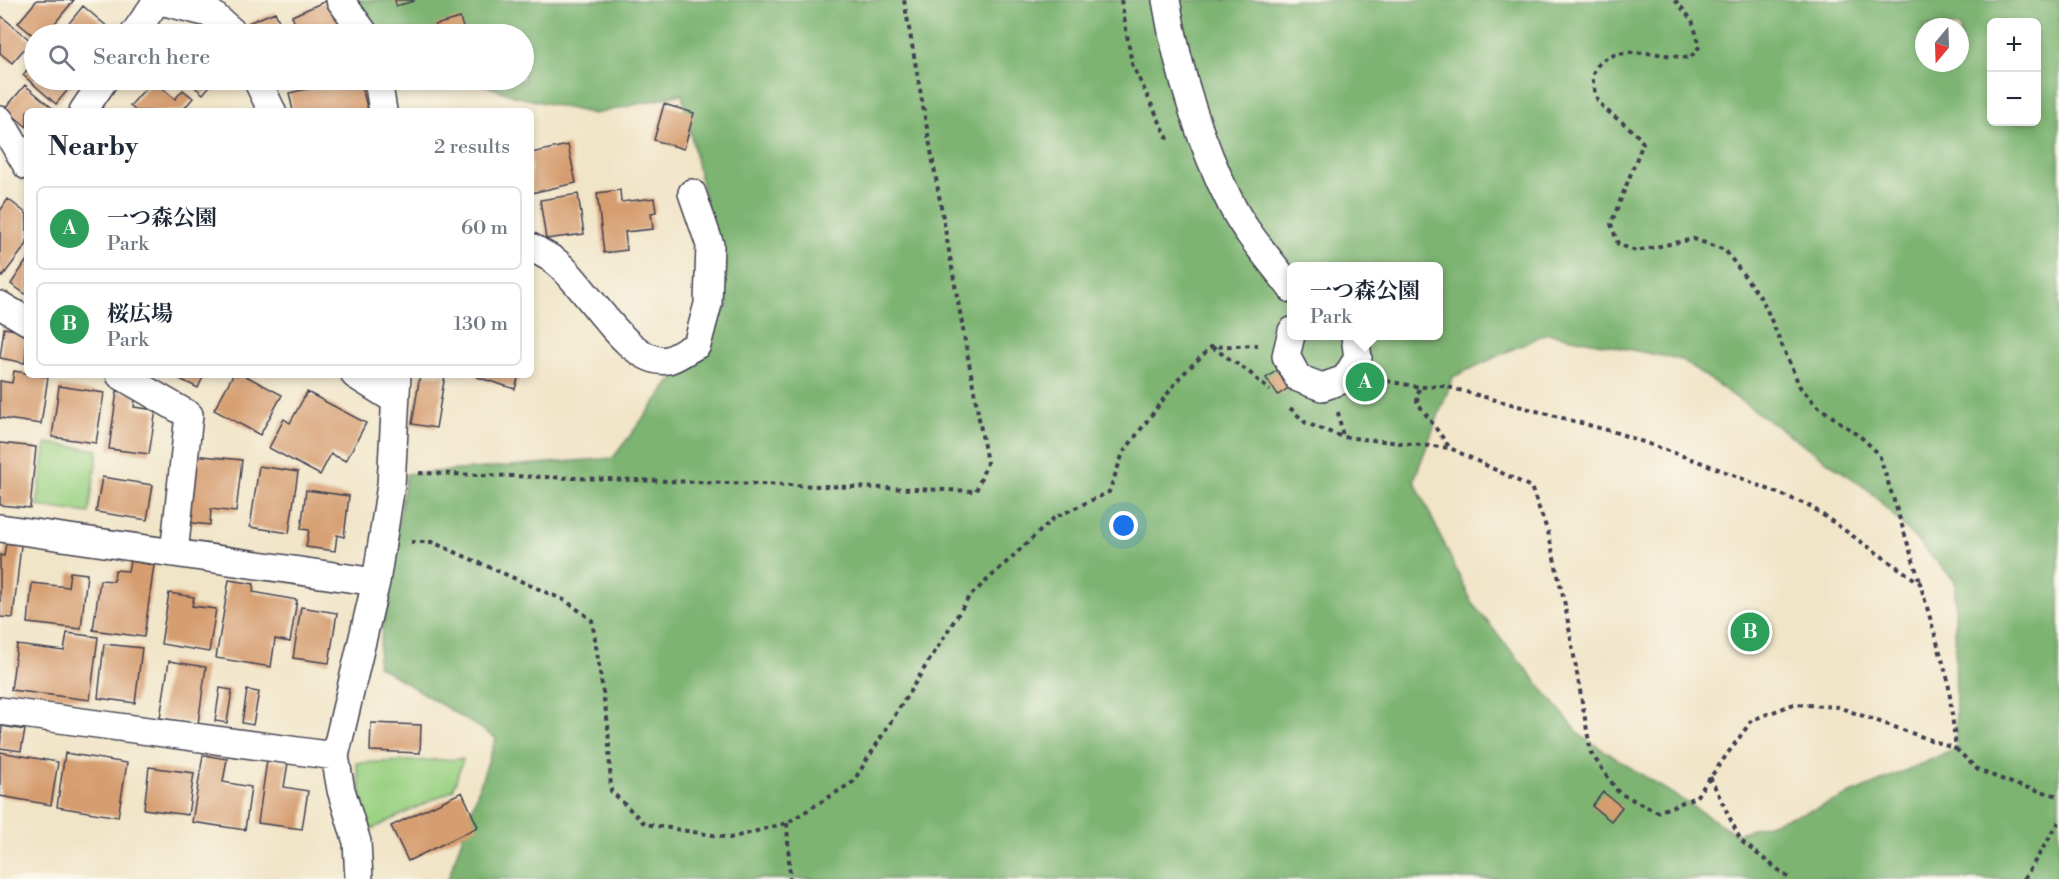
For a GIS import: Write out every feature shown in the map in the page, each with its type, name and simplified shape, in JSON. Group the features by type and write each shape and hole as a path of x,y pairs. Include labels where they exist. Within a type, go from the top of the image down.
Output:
{"street":[{"path":"340,0 358,24"},
{"path":"1166,0 1174,44 1195,120 1228,197 1233,208 1287,282"},
{"path":"141,24 156,1 212,14 224,24"},
{"path":"85,108 97,90"},
{"path":"262,90 271,108"},
{"path":"380,90 383,108"},
{"path":"0,120 24,161"},
{"path":"534,250 556,262 594,302 615,331 646,357 667,360 697,345 708,304 710,245 692,193"},
{"path":"0,305 24,319"},
{"path":"1290,340 1286,356 1298,378 1322,387 1345,380 1358,358 1356,340"},
{"path":"125,378 189,415 174,553"},
{"path":"359,879 357,842 341,790 335,756 376,582 392,473 396,388 364,378"},
{"path":"0,528 376,582"},
{"path":"0,711 335,756"}],"path":[{"path":"392,473 976,491 987,463 904,0"},
{"path":"1675,0 1692,20 1700,46 1690,58 1617,52 1597,65 1592,78 1598,102 1634,130 1643,144 1611,224 1618,244 1636,251 1694,239 1725,250 1763,301 1800,387 1816,405 1862,438 1879,454 1948,680 1956,749"},
{"path":"382,542 432,542 566,601 592,620 608,725 611,791 645,824 730,838 787,823 853,782 969,597 1054,518 1109,492 1123,453 1180,377 1211,347 1287,338"},
{"path":"1334,383 1343,437 1450,448 1532,487 1548,532 1565,605 1592,753 1619,793 1658,812 1696,797 1752,720 1794,704 1838,707 1956,749 1978,770 2017,785 2059,796"},
{"path":"1450,448 1417,402 1419,387 1454,388 1618,434 1708,465 1810,506 1920,583"},
{"path":"1710,777 1741,841 1790,879"},
{"path":"2024,879 2059,822"},
{"path":"787,823 789,879"}],"green space":[{"path":"349,0 2059,0 2059,879 448,879 496,738 377,665 406,474 613,458 728,306 682,94 594,114 514,96 498,90 534,90 534,24 370,24","holes":["1547,333 1682,360 1871,492 1955,581 1956,749 1818,808 1736,834 1582,737 1472,603 1414,480 1453,377"]},
{"path":"46,443 98,450 89,513 37,506"},
{"path":"463,759 453,790 368,831 356,763"}],"building":[{"path":"37,0 74,0 54,24 24,24 24,28 18,23"},
{"path":"332,0 343,24 295,24 292,16"},
{"path":"395,0 414,0 414,1 396,6"},
{"path":"83,6 104,24 68,24"},
{"path":"275,12 280,24 248,23"},
{"path":"0,15 24,35 24,49 12,63 0,53"},
{"path":"460,18 462,24 439,24"},
{"path":"24,86 24,90 31,90 52,108 24,108 24,125 5,109"},
{"path":"40,90 68,90 56,104"},
{"path":"144,90 165,90 175,99 183,90 193,98 185,108 132,108 130,106"},
{"path":"303,90 363,90 367,108 292,108 289,93"},
{"path":"664,104 694,113 684,149 654,140"},
{"path":"568,145 576,183 534,192 534,152"},
{"path":"620,190 621,202 654,198 656,212 651,213 653,229 625,232 627,250 604,253 597,193"},
{"path":"578,194 584,234 546,239 540,200"},
{"path":"8,199 24,212 24,248 2,277 0,275 0,211"},
{"path":"24,264 24,293 11,284"},
{"path":"4,328 24,331 24,363 0,358"},
{"path":"1282,367 1294,384 1278,395 1266,378"},
{"path":"14,371 24,373 24,378 48,378 41,424 0,418 0,381 12,383"},
{"path":"178,378 203,378 198,388"},
{"path":"231,378 250,378 282,395 260,435 214,410"},
{"path":"420,378 444,378 436,428 412,424"},
{"path":"480,378 518,378 515,389"},
{"path":"59,386 104,393 96,443 52,437"},
{"path":"117,391 136,394 134,407 156,410 149,454 109,449"},
{"path":"307,392 366,423 346,461 331,454 320,475 269,448 284,419 290,423"},
{"path":"0,443 36,447 30,508 0,505"},
{"path":"193,455 242,460 236,512 211,509 210,525 185,522"},
{"path":"259,466 298,472 289,533 250,527"},
{"path":"102,477 153,485 147,520 96,512"},
{"path":"306,490 349,496 344,537 337,535 335,551 306,547 309,530 301,529"},
{"path":"6,543 21,545 13,618 0,617 0,555 4,556"},
{"path":"130,561 154,565 144,637 93,630 100,580 114,581 115,570 128,571"},
{"path":"70,572 87,574 81,629 28,623 32,583 68,587"},
{"path":"229,580 254,584 253,592 297,600 290,642 275,639 271,667 216,658"},
{"path":"169,593 194,597 192,606 216,609 209,652 161,644"},
{"path":"301,607 337,613 329,663 293,658"},
{"path":"67,633 98,637 90,700 11,690 17,645 64,651"},
{"path":"104,644 142,648 135,703 98,698"},
{"path":"169,661 206,667 198,724 160,718"},
{"path":"220,688 232,690 227,723 215,721"},
{"path":"247,690 259,692 253,725 242,723"},
{"path":"371,723 421,725 420,753 370,751"},
{"path":"2,726 25,730 21,751 0,748"},
{"path":"0,752 58,762 51,805 0,796"},
{"path":"65,753 127,763 118,817 57,807"},
{"path":"203,755 227,759 223,782 251,787 245,830 192,822"},
{"path":"267,760 288,763 284,787 308,791 302,829 258,823"},
{"path":"149,767 194,773 188,815 144,809"},
{"path":"462,792 478,827 408,861 391,826"},
{"path":"1603,792 1622,807 1611,821 1592,806"}],"place":[{"name":"一つ森公園","path":"1365,382"},
{"name":"桜広場","path":"1750,632"}]}
